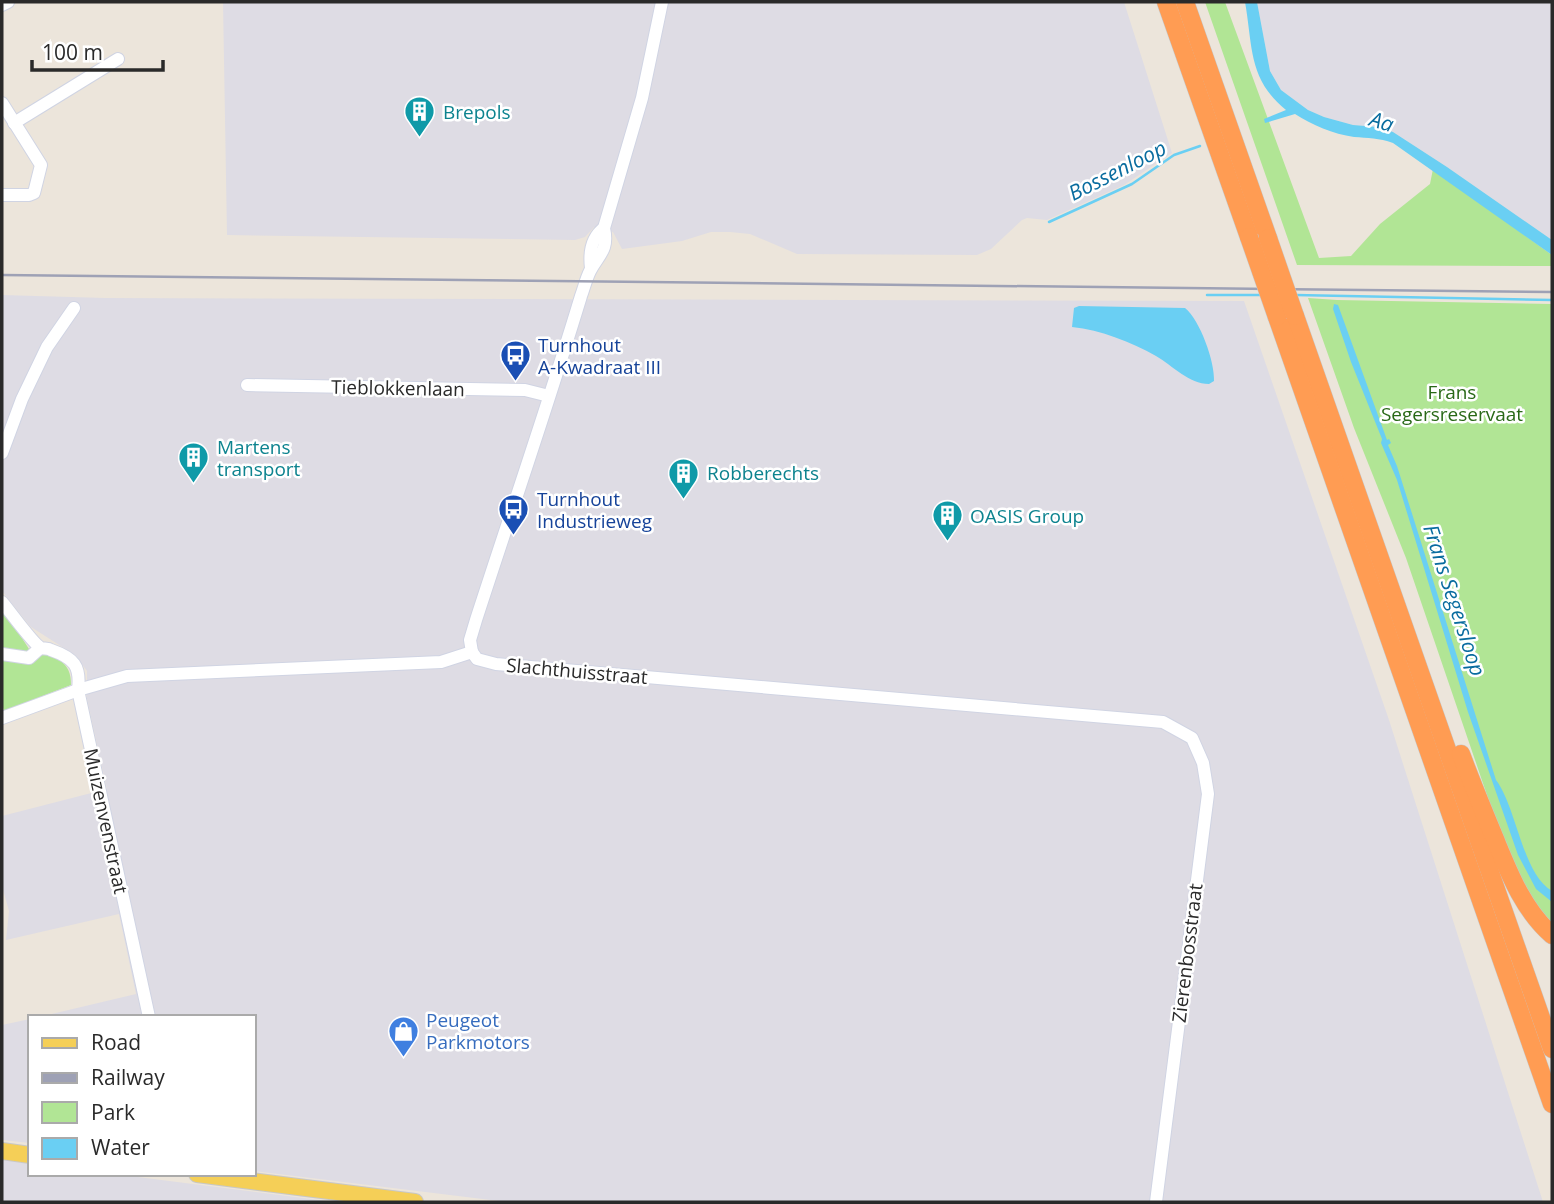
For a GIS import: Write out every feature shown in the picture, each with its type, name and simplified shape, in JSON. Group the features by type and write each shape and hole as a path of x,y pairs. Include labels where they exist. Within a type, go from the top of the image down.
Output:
{"highway":[{"path":"1166,2 1249,237 1286,317 1439,728 1552,1049"},
{"path":"1185,2 1268,238 1286,317 1552,1104"},
{"path":"1439,728 1456,742 1513,881 1530,910 1552,935"}],"main road":[{"path":"2,1151 28,1155"},
{"path":"213,1176 415,1202"}],"street":[{"path":"2,5 8,2"},
{"path":"2,718 78,690 127,676 441,662 472,652 470,640 476,620 549,396 591,268 603,251 606,239 604,228 642,98 662,2"},
{"path":"14,123 118,59"},
{"path":"2,103 39,161 40,173 34,193 2,195"},
{"path":"2,453 22,399 47,347 74,308"},
{"name":"Tieblokkenlaan","path":"247,385 525,390 549,396"},
{"path":"2,602 40,648 29,658 2,654"},
{"name":"Muizenvenstraat","path":"40,648 48,648 73,660 80,675 78,690 149,1015"},
{"name":"Slachthuisstraat","path":"472,652 484,663 1163,722"},
{"name":"Zierenbosstraat","path":"1156,1202 1208,794 1203,762 1192,738 1163,722"}],"shaded area":[{"path":"223,2 1124,2 1172,153 1124,185 1047,220 1022,220 991,249 977,255 797,254 750,234 730,232 711,232 682,241 622,249 613,232 594,227 585,237 575,240 227,235"},
{"path":"1257,2 1552,2 1552,240 1393,132 1324,117 1308,110 1281,90 1270,71"},
{"path":"2,295 105,298 1244,301 1389,720 1543,1202 507,1202 256,1171 256,1015 47,1015 136,994 119,914 6,940 9,911 2,886 2,816 107,789 87,698 87,671 75,655 31,627 2,591"},
{"path":"28,1019 28,1143 2,1140 2,1025"},
{"path":"2,1160 28,1164 28,1176 130,1176 334,1202 2,1202"}],"green space":[{"path":"1205,2 1225,2 1319,258 1351,256 1380,224 1430,184 1433,169 1552,255 1552,266 1297,265"},
{"name":"Frans Segersreservaat","path":"1308,298 1552,304 1552,923 1530,899 1502,839 1406,558 1354,428"},
{"path":"2,607 29,649 35,646 65,665 71,677 71,685 4,711"}],"water":[{"path":"1245,2 1257,2 1270,71 1281,90 1308,110 1324,117 1393,132 1552,240 1552,255 1393,143 1338,134 1295,114 1265,123 1264,119 1286,110 1274,98 1258,74 1251,48"},
{"path":"1334,304 1338,305 1387,440 1391,443 1388,445 1397,466 1496,780 1534,870 1552,891 1552,902 1536,889 1518,855 1468,712 1397,480 1351,362 1333,309"},
{"path":"1074,308 1185,308 1196,322 1205,342 1214,381 1209,384 1195,381 1156,356 1116,337 1072,327"}],"waterway":[{"name":"Bossenloop","path":"1049,222 1132,184 1174,155 1200,146"},
{"path":"1207,295 1264,295"},
{"path":"1295,295 1552,300"}],"railway":[{"path":"2,275 1552,292"}],"place":[{"name":"Brepols","path":"420,139"},
{"name":"Turnhout A-Kwadraat III","path":"515,383"},
{"name":"Martens transport","path":"194,485"},
{"name":"Robberechts","path":"684,500"},
{"name":"Turnhout Industrieweg","path":"514,537"},
{"name":"OASIS Group","path":"947,543"},
{"name":"Peugeot Parkmotors","path":"403,1058"}],"water label":[{"name":"Aa","path":"1382,121"},
{"name":"Frans Segersloop","path":"1455,600"}]}
